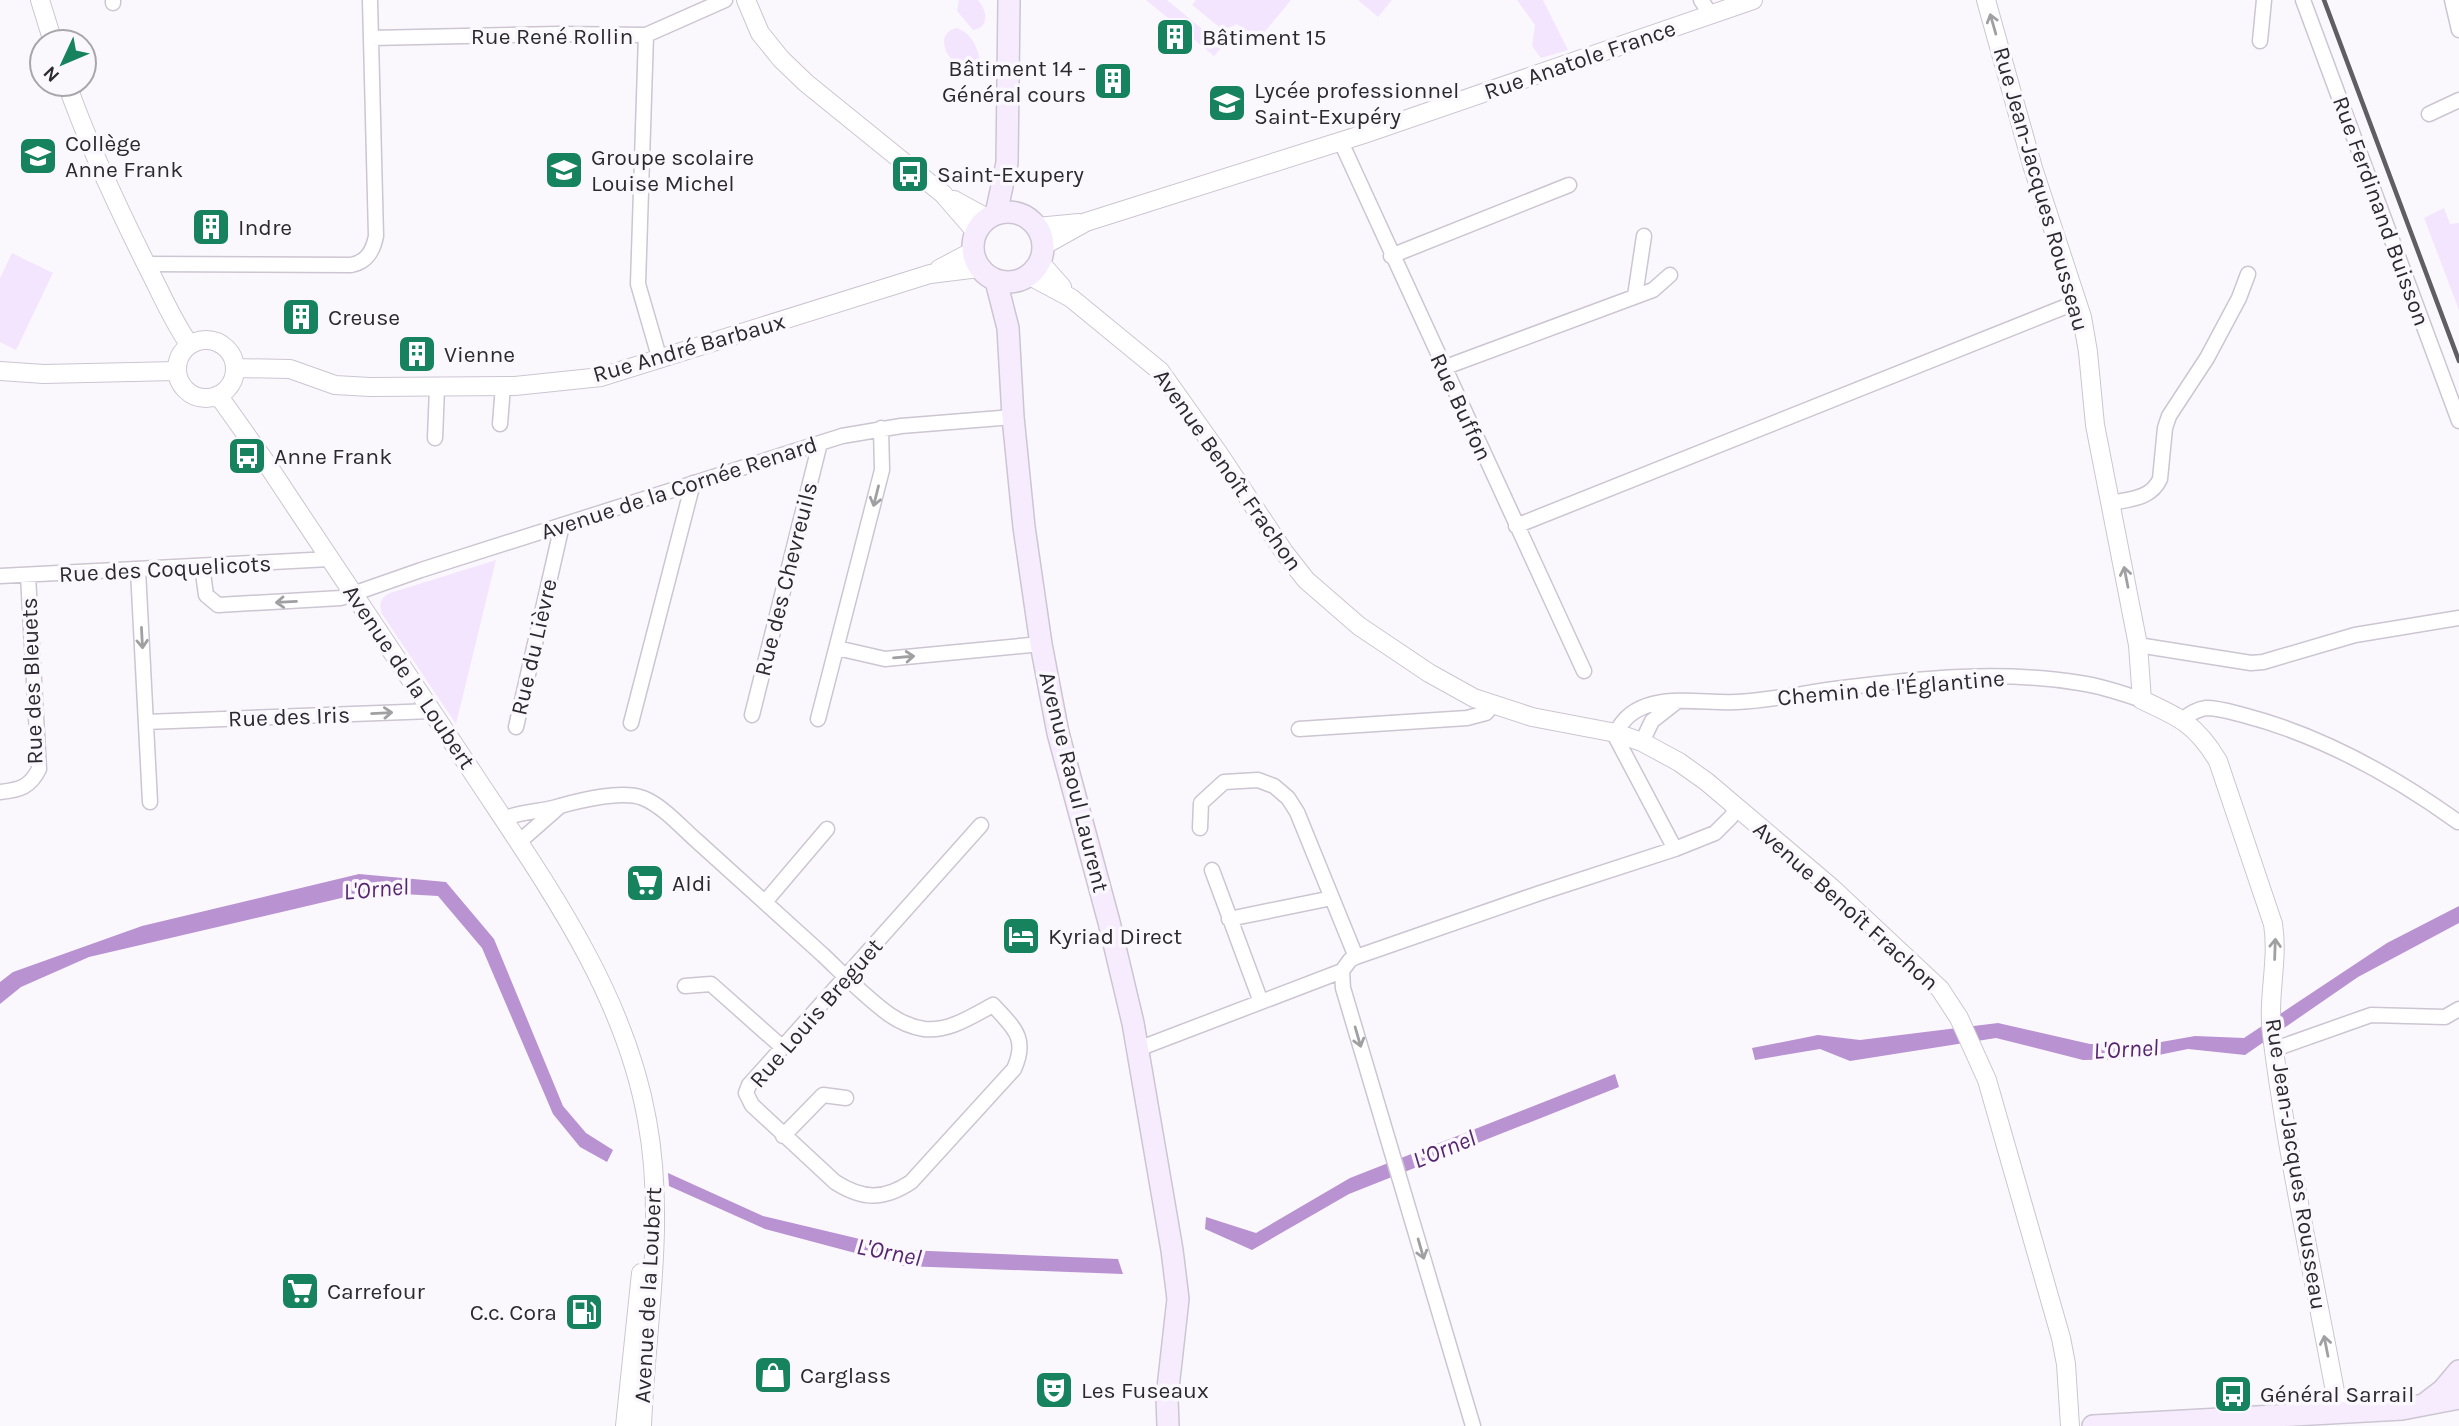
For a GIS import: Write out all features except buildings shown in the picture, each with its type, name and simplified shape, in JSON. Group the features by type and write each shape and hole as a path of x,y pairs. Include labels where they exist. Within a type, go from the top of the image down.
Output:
{"main road":[{"name":"Avenue Raoul Laurent","path":"1009,0 1008,328 1013,417 1024,527 1041,644 1058,733 1109,922 1138,1049 1176,1281 1177,1316 1167,1397 1168,1426"},
{"path":"2421,1406 2442,1390 2459,1370"},
{"name":"Avenue Raoul Laurent","path":"1156,1426 1167,1397"},
{"path":"2093,1426 2339,1413 2421,1406 2459,1398"}],"street":[{"path":"40,0 49,28"},
{"path":"146,264 351,265 365,260 376,236 370,0"},
{"name":"Rue René Rollin","path":"371,38 646,35 725,0"},
{"name":"Avenue Benoît Frachon","path":"746,0 760,33 781,59 806,83 1160,371 1284,552 1306,580 1359,626 1416,665 1492,706 1614,733 1642,742 1679,762 1737,807 1832,888 1940,989 1959,1018 1987,1080 2061,1338 2066,1364 2070,1426"},
{"name":"Rue Anatole France","path":"1008,247 1341,142 1559,69 1706,7 1753,0"},
{"name":"Rue Jean-Jacques Rousseau","path":"1986,0 2033,168 2077,302 2088,352 2095,425 2138,645 2142,700 2183,719 2202,738 2218,761 2269,906 2276,941 2270,1017 2273,1044 2287,1136 2339,1413"},
{"path":"2260,41 2264,0"},
{"name":"Rue Ferdinand Buisson","path":"2303,0 2459,421"},
{"path":"2452,0 2459,30"},
{"path":"646,35 638,284 660,360"},
{"path":"73,98 105,180 174,321 189,344"},
{"path":"2429,114 2459,100"},
{"name":"Rue Buffon","path":"1341,142 1391,256 1584,671"},
{"path":"1391,256 1569,184"},
{"path":"1635,296 1644,236"},
{"name":"Rue André Barbaux","path":"235,368 290,369 335,385 437,388 503,386 601,377 1008,247"},
{"path":"2111,503 2148,495 2157,487 2169,415 2207,358 2239,298 2248,274"},
{"path":"1443,368 1653,290 1670,275"},
{"path":"1516,526 2077,302"},
{"path":"199,340 219,342 233,358 235,368 231,384 211,398 195,396 182,386 176,371 177,360 182,351 199,340"},
{"path":"0,371 44,374 176,371"},
{"path":"500,425 503,386"},
{"path":"435,438 437,388"},
{"name":"Avenue de la Loubert","path":"218,395 519,842 558,903 621,1025 639,1077 654,1166 656,1235 642,1426"},
{"name":"Avenue de la Cornée Renard","path":"202,566 206,595 218,605 328,599 353,594 421,569 842,436 881,428 1013,417"},
{"path":"818,719 882,470 881,428"},
{"name":"Rue des Chevreuils","path":"751,715 820,443"},
{"path":"631,723 692,484"},
{"name":"Rue du Lièvre","path":"516,727 562,525"},
{"name":"Rue des Coquelicots","path":"0,576 330,559"},
{"path":"138,569 150,802"},
{"name":"Rue des Bleuets","path":"0,792 18,790 29,784 39,769 28,576"},
{"path":"2138,645 2250,663 2263,662 2355,635 2459,618"},
{"path":"837,648 885,659 1041,644"},
{"name":"Chemin de l'Églantine","path":"1614,733 1634,710 1679,700 1737,702 1843,687 1993,677 2080,683 2142,700"},
{"path":"1642,742 1652,721 1679,700"},
{"path":"1299,729 1467,718 1486,713 1492,706"},
{"path":"2183,719 2204,708 2220,709 2291,731 2397,782 2458,822"},
{"name":"Rue des Iris","path":"146,722 432,711"},
{"path":"1614,733 1675,849"},
{"path":"1200,828 1201,803 1224,782 1258,779 1274,786 1297,812 1356,957"},
{"path":"503,819 517,813 592,798 628,795 645,799 671,818 847,978"},
{"path":"519,842 560,806"},
{"path":"1138,1049 1342,971 1350,960 1356,957 1715,833 1737,807"},
{"name":"Rue Louis Breguet","path":"847,978 890,1015 901,1022 926,1029 939,1029 956,1024 993,1005 1014,1029 1020,1042 1021,1050 1014,1069 911,1182 879,1197 849,1191 835,1182 751,1105 746,1093 749,1085 782,1047 847,978 981,825"},
{"path":"765,902 827,829"},
{"path":"1212,870 1261,1002"},
{"path":"1229,919 1332,898"},
{"name":"Avenue de la Loubert","path":"591,965 628,1081 636,1118 643,1181 644,1237 625,1426"},
{"path":"1342,971 1343,988 1473,1426"},
{"path":"685,986 711,984 782,1047"},
{"path":"2273,1044 2371,1014 2445,1017 2459,1009"},
{"path":"783,1136 824,1095 846,1098"}],"shaded area":[{"path":"959,0 978,0 985,13 982,26 973,30 957,11"},
{"path":"1146,0 1167,0 1223,46 1214,56"},
{"path":"1196,0 1291,0 1258,40 1237,24 1223,30 1192,5"},
{"path":"1358,0 1392,0 1378,17"},
{"path":"1517,0 1543,0 1568,50 1541,58 1532,46 1535,25"},
{"path":"957,28 971,38 976,48 981,65 975,71 957,65 946,51 945,37 949,31"},
{"path":"2444,208 2450,224 2459,223 2459,310 2424,218"},
{"path":"12,253 53,273 16,350 0,342 0,278"},
{"path":"496,560 456,724 382,614 381,602 390,593"}],"water":[{"name":"L'Ornel","path":"359,874 446,882 494,939 563,1106 586,1133 613,1150 607,1162 580,1147 553,1114 482,948 438,896 367,892 89,957 21,987 0,1004 0,982 13,972 142,926"},
{"name":"L'Ornel","path":"2459,906 2459,923 2358,977 2245,1055 2188,1049 2139,1059 2083,1060 1996,1038 1850,1061 1820,1049 1755,1060 1752,1048 1818,1035 1860,1040 1998,1023 2090,1044 2144,1045 2195,1036 2244,1038 2387,943"},
{"name":"L'Ornel","path":"1615,1074 1619,1087 1349,1194 1252,1250 1205,1229 1206,1217 1256,1233 1350,1178"},
{"name":"L'Ornel","path":"668,1173 763,1216 906,1250 1118,1259 1123,1274 904,1266 765,1229 669,1186"}],"railway":[{"path":"2324,0 2459,361"}],"place":[{"name":"Bâtiment 15","path":"1175,37"},
{"name":"Bâtiment 14 - Général cours","path":"1113,81"},
{"name":"Lycée professionnel Saint-Exupéry","path":"1227,103"},
{"name":"Collège Anne Frank","path":"38,156"},
{"name":"Groupe scolaire Louise Michel","path":"564,170"},
{"name":"Saint-Exupery","path":"910,174"},
{"name":"Indre","path":"211,227"},
{"name":"Creuse","path":"301,317"},
{"name":"Vienne","path":"417,354"},
{"name":"Anne Frank","path":"247,456"},
{"name":"Aldi","path":"645,883"},
{"name":"Kyriad Direct","path":"1021,936"},
{"name":"Carrefour","path":"300,1291"},
{"name":"C.c. Cora","path":"584,1312"},
{"name":"Carglass","path":"773,1375"},
{"name":"Les Fuseaux","path":"1054,1390"},
{"name":"Général Sarrail","path":"2233,1394"}]}
